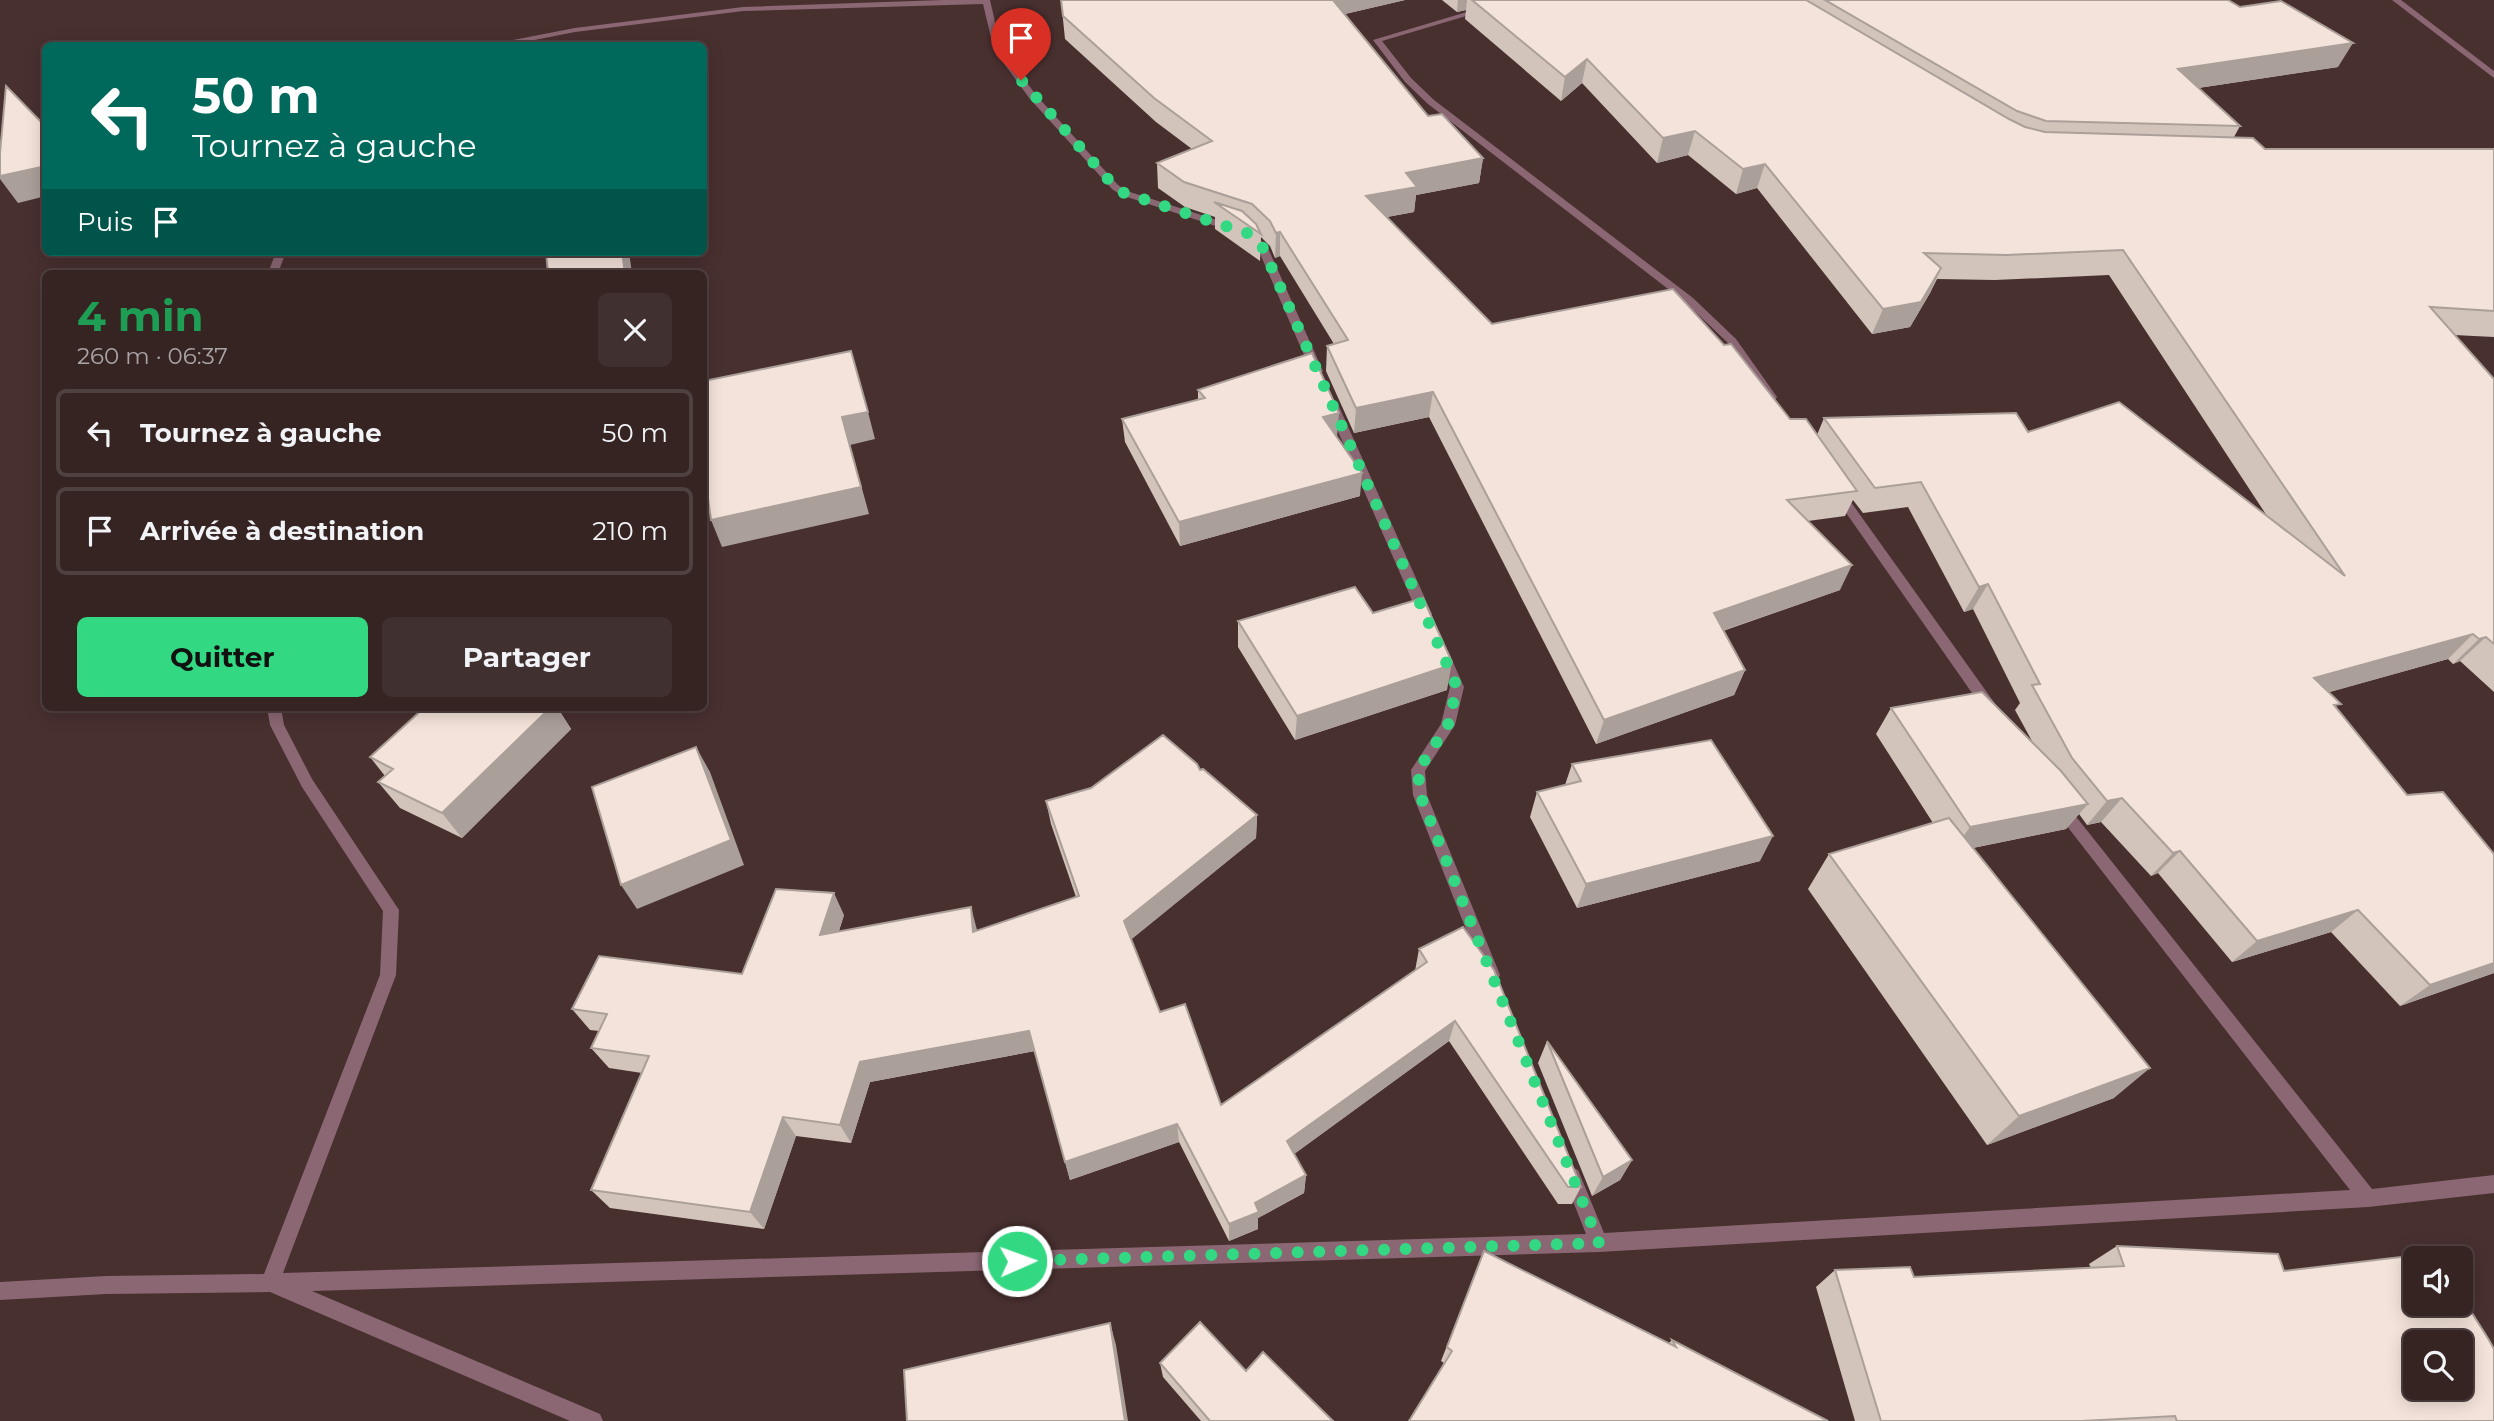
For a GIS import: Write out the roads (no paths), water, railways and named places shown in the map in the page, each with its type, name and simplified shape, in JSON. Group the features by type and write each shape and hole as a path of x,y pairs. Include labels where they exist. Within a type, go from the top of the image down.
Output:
{"street":[{"path":"509,42 575,30 743,9 986,0 997,48 1032,97 1115,187 1124,193 1247,233 1263,248 1457,687 1448,725 1418,770 1420,795 1498,990"},
{"path":"1516,0 1377,40 1408,80 1431,102 1689,300 1732,341 1780,409"},
{"path":"2396,0 2494,75"},
{"path":"1828,477 1996,716"},
{"path":"271,1283 388,975 391,910 307,783 277,725 275,711"},
{"path":"2052,795 2368,1198"},
{"path":"1568,1167 1599,1243"},
{"path":"0,1291 106,1285 271,1283 1599,1243 2368,1198 2494,1184"},
{"path":"271,1283 593,1421"}]}
